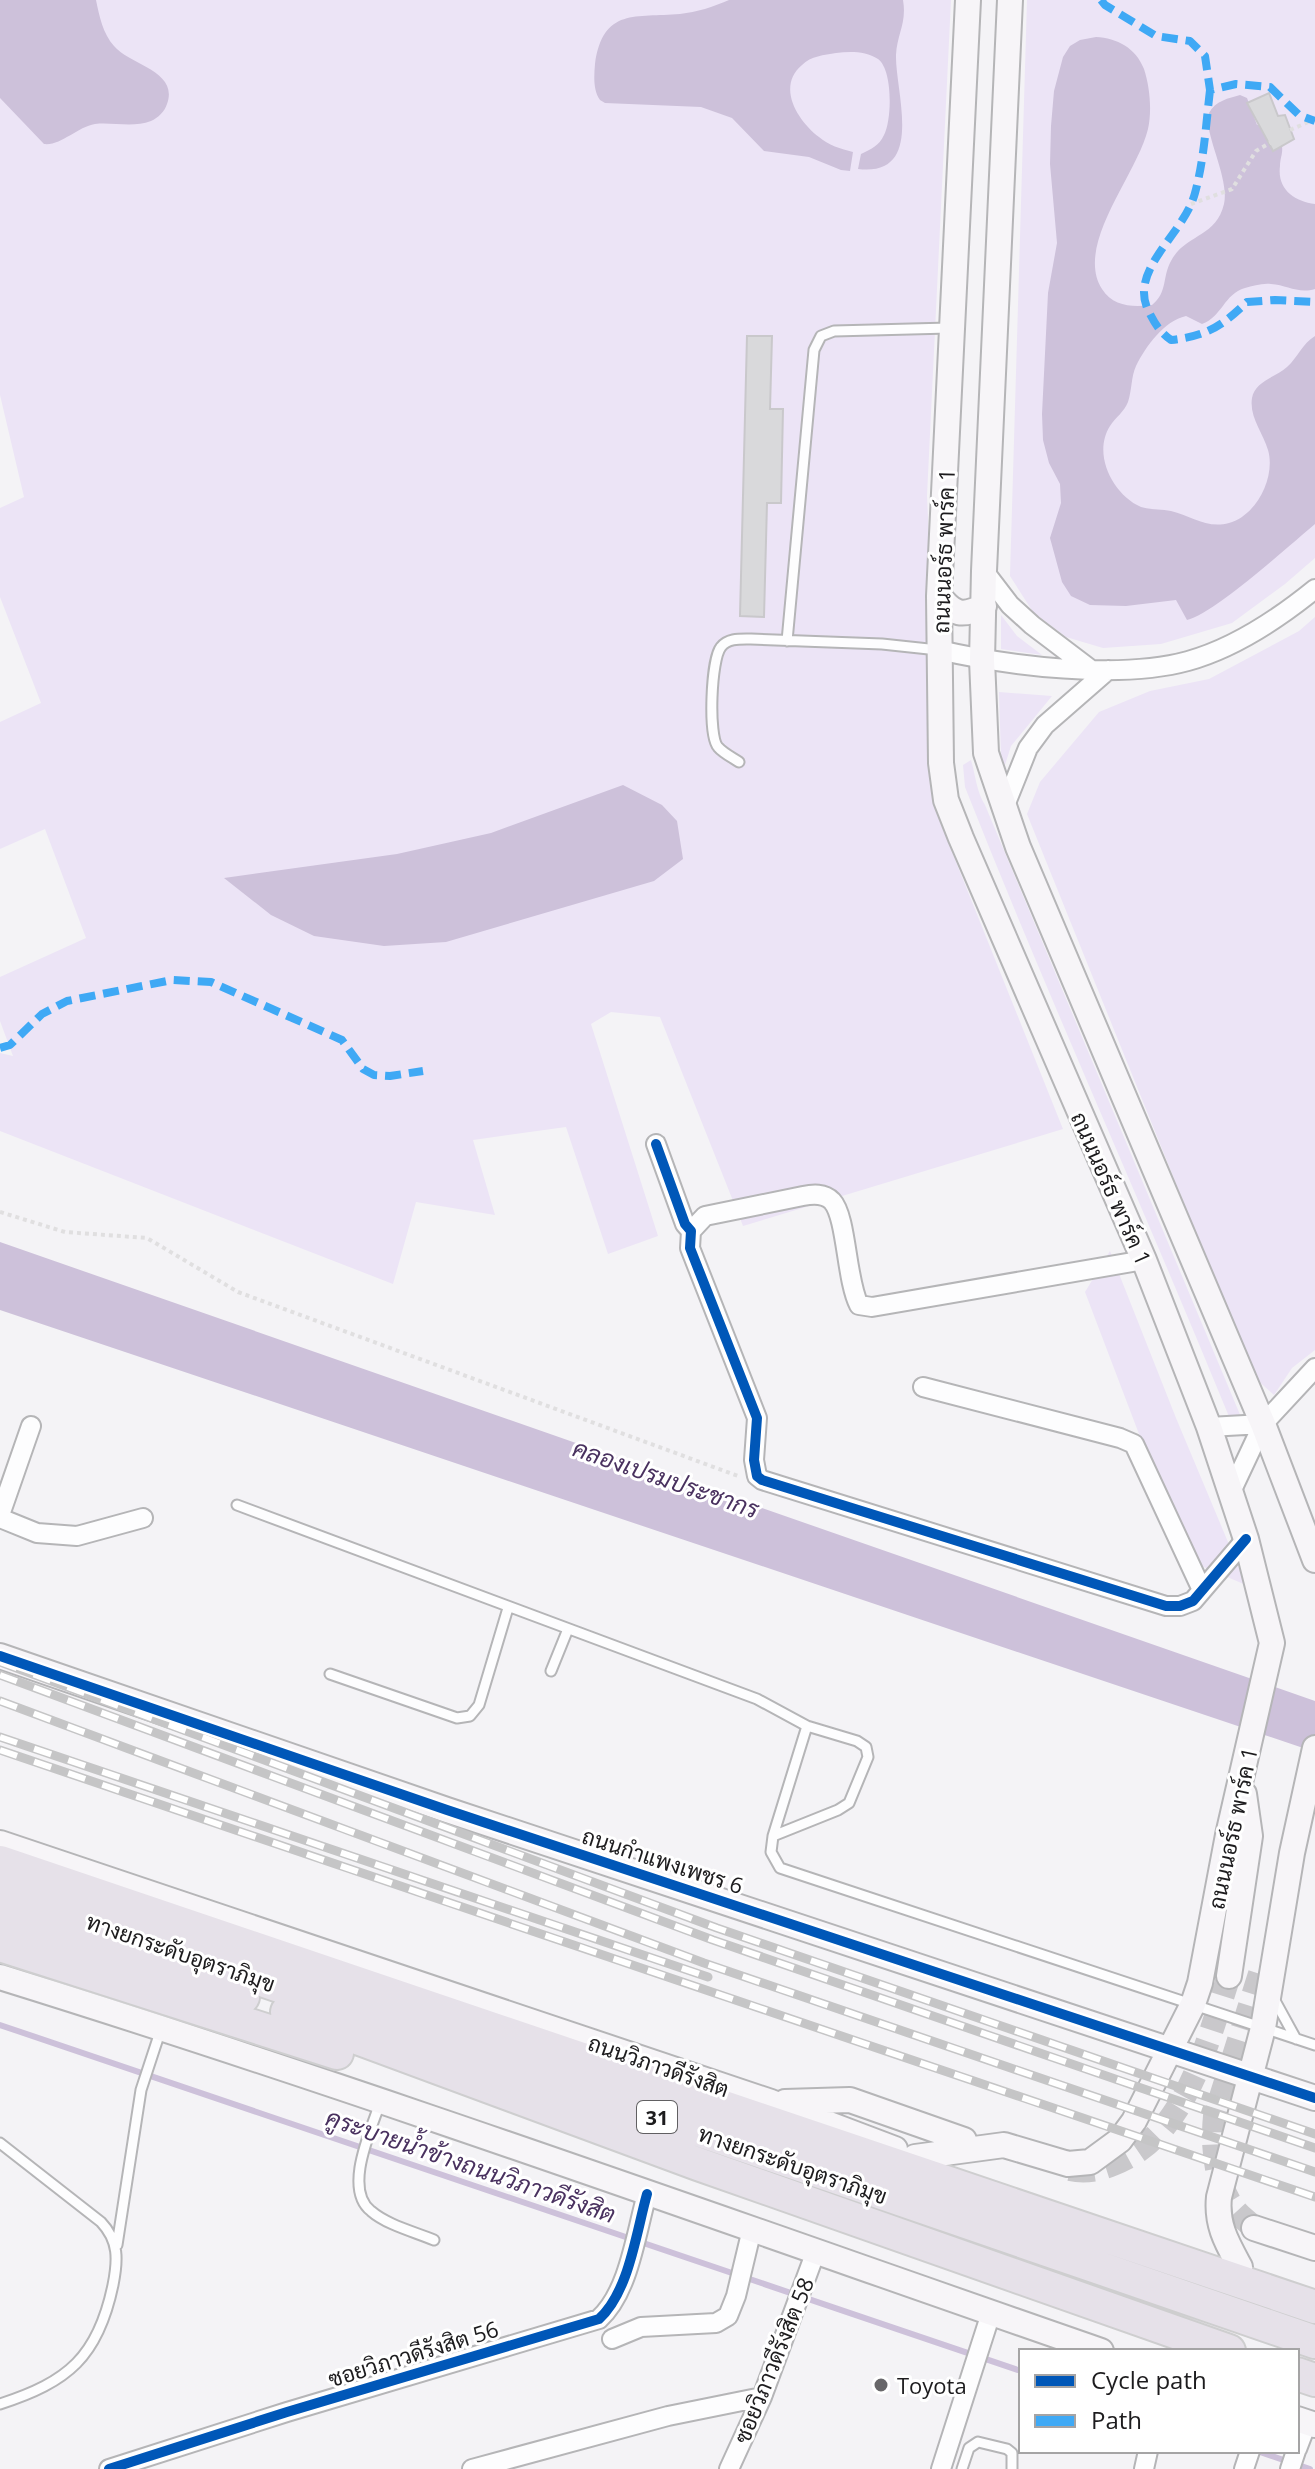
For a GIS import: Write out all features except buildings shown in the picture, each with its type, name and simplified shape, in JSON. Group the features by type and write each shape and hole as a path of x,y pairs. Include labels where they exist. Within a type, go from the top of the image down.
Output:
{"highway":[{"name":"ถนนวิภาวดีรังสิต","path":"1,1848 1315,2307"},
{"name":"ทางยกระดับอุตราภิมุข","path":"0,1890 1315,2342"},
{"name":"ทางยกระดับอุตราภิมุข","path":"0,1915 302,2018 698,2164 1223,2349"},
{"name":"31","path":"0,1945 483,2102 1160,2349"}],"main road":[{"name":"ถนนนอร์ธ พาร์ค 1","path":"915,2157 1004,2145 1068,2164 1090,2162 1120,2140 1134,2121 1193,2004 1200,1983 1228,1835 1272,1643 1246,1539 1209,1427 1144,1260 946,800 941,763 939,596 968,0"},
{"name":"ถนนนอร์ธ พาร์ค 1","path":"1010,0 984,571 982,660 986,753 1018,847 1263,1424 1315,1560"},
{"path":"939,596 950,609 961,613 970,613 984,606"},
{"path":"941,763 959,750 971,748 986,753"},
{"name":"ถนนกำแพงเพชร 6","path":"0,1656 447,1810 1315,2098"},
{"path":"1240,2267 1221,2231 1217,2214 1263,2028 1265,1983 1315,1748"},
{"path":"1229,1976 1250,1836 1242,1779"},
{"name":"ถนนวิภาวดีรังสิต","path":"1,1848 771,2102 915,2157 1315,2292"},
{"path":"0,1977 162,2028 1095,2349"},
{"path":"771,2102 850,2100 964,2140"},
{"path":"1254,2228 1315,2248"}],"street":[{"path":"984,571 1010,605 1032,625 1099,670"},
{"path":"939,650 982,660 1136,670 1188,661 1225,647 1291,609 1315,589"},
{"path":"1004,808 1028,748 1045,725 1099,670"},
{"path":"656,1144 685,1224 691,1231"},
{"path":"1144,1260 872,1307 859,1305 852,1292 839,1213 829,1198 817,1194 705,1216 691,1231 690,1248 757,1418 754,1460 757,1476 762,1480 1166,1606 1180,1606 1193,1601 1246,1539"},
{"path":"1231,1492 1263,1424 1315,1368"},
{"path":"923,1387 1134,1444 1202,1590"},
{"path":"1209,1427 1263,1424"},
{"path":"31,1426 0,1517 37,1533 77,1536 143,1518"},
{"name":"ซอยวิภาวดีรังสิต 56","path":"109,2469 287,2412 599,2319 612,2308 622,2286 647,2194"},
{"path":"612,2339 641,2327 716,2323 728,2316 752,2229"},
{"name":"ซอยวิภาวดีรังสิต 58","path":"729,2469 762,2397 816,2251"},
{"path":"941,2469 991,2313"},
{"path":"472,2469 668,2416 762,2397"},
{"path":"1299,2442 1306,2412"}],"lane":[{"path":"787,641 812,365 814,350 821,336 834,331 863,328 952,328"},
{"path":"739,762 717,747 713,736 716,655 722,644 733,640 787,641 882,644 939,650"},
{"path":"237,1505 757,1699 807,1726 857,1741 866,1747 868,1757 849,1803 773,1836"},
{"path":"330,1674 457,1718 470,1716 479,1705 508,1608"},
{"path":"551,1671 568,1629"},
{"path":"807,1726 773,1836 771,1852 780,1868 1315,2045"},
{"path":"1265,1983 1296,2039"},
{"path":"0,2404 59,2378 95,2342 107,2316 116,2273 141,2090 162,2028"},
{"path":"380,2103 360,2164 359,2190 369,2210 434,2240"},
{"path":"0,2143 101,2222 111,2233 117,2249"},
{"path":"962,2469 969,2448 978,2442 1007,2449 1012,2453 1012,2469"}],"path":[{"path":"1290,130 1313,120"},
{"path":"1191,204 1232,189 1256,151 1270,143"},
{"path":"0,1212 65,1232 147,1238 238,1292 740,1476 757,1476"}],"shaded area":[{"path":"0,0 951,0 927,496 942,827 1063,1129 743,1226 660,1017 611,1012 591,1024 658,1236 608,1254 566,1127 473,1140 495,1215 416,1202 393,1284 0,1131 0,1053 13,1056 0,1021 0,977 86,938 45,829 0,849 0,722 41,703 0,597 0,508 24,497 0,395"},
{"path":"1027,0 1315,0 1315,558 1232,623 1161,644 1103,648 1066,637 1033,612 1010,576"},
{"path":"1001,615 1017,636 1042,655 1001,649"},
{"path":"1315,617 1315,1350 1292,1368 1274,1395 1254,1377 1027,814 1040,782 1099,712 1150,691 1209,679 1299,631"},
{"path":"999,692 1052,696 1011,746 1004,768 1001,757"},
{"path":"971,760 980,794 1241,1417 1230,1419 997,867 965,787 963,765"},
{"path":"1110,1251 1246,1585 1199,1565 1139,1434 1085,1292"}],"water":[{"path":"0,0 96,0 104,30 114,46 160,76 166,84 169,93 165,109 151,121 95,124 57,142 44,144 0,98"},
{"path":"729,0 903,0 904,15 896,55 902,129 900,146 892,160 879,168 858,169 861,154 877,145 884,135 890,107 889,84 883,65 873,56 863,53 841,52 814,58 802,65 791,83 793,103 811,130 823,140 853,152 850,171 809,157 764,151 732,118 701,107 605,103 600,100 595,87 595,64 605,33 614,24 636,17 693,12"},
{"path":"1096,37 1118,42 1136,55 1144,69 1150,99 1148,129 1142,147 1110,210 1096,252 1095,271 1102,289 1112,299 1131,306 1152,305 1163,290 1168,267 1177,252 1207,230 1220,215 1225,193 1208,121 1212,109 1223,101 1240,95 1247,98 1257,125 1261,124 1273,151 1282,146 1280,174 1284,187 1294,197 1315,204 1315,289 1298,290 1268,284 1245,288 1232,295 1209,321 1202,324 1186,316 1170,323 1156,335 1140,358 1134,370 1128,402 1105,437 1103,449 1108,472 1131,501 1148,509 1171,511 1213,524 1239,519 1262,494 1269,472 1268,450 1253,412 1254,392 1261,383 1287,367 1315,336 1315,524 1233,593 1187,620 1176,600 1126,606 1090,605 1071,596 1062,582 1050,538 1061,503 1060,484 1049,463 1043,440 1042,414 1048,293 1057,243 1050,164 1054,91 1063,57 1070,46"},
{"path":"623,785 662,805 677,821 683,859 654,881 446,942 384,946 314,936 271,915 224,878 397,854 491,833"},
{"name":"คลองเปรมประชากร","path":"0,1242 1315,1701 1315,1752 0,1310"}],"waterway":[{"name":"คูระบายน้ำข้างถนนวิภาวดีรังสิต","path":"0,2025 1019,2370"},
{"name":"คูระบายน้ำข้างถนนวิภาวดีรังสิต","path":"1263,2453 1310,2469"}],"tunnel":[{"path":"1254,2228 1235,2210 1223,2189 1216,2165 1214,2128 1215,2116 1260,1974"},
{"path":"1070,2169 1092,2170 1113,2164 1138,2151 1159,2132 1190,2085 1229,1976"}],"railway":[{"path":"0,1662 717,1928 1315,2134"},
{"path":"0,1675 713,1940 1315,2148"},
{"path":"0,1701 704,1963 1315,2172"},
{"path":"0,1737 708,1977"},
{"path":"0,1750 1315,2197"}],"marked path":[{"path":"1101,0 1156,36 1190,41 1205,56 1210,90 1236,84 1270,87 1299,115 1315,121"},
{"path":"1210,90 1203,155 1195,193 1145,282 1144,297 1149,312 1158,328 1171,340 1195,336 1213,328 1247,302 1315,302"},
{"path":"0,1048 10,1045 42,1014 67,1001 172,980 211,982 342,1040 363,1069 374,1075 423,1071"}],"cycle path":[{"path":"656,1144 685,1224 691,1231 690,1248 757,1418 754,1460 757,1476 762,1480 1166,1606 1180,1606 1193,1601 1246,1539"},
{"path":"0,1656 447,1810 1315,2098"},
{"path":"109,2469 287,2412 599,2319 618,2294 635,2244 647,2194"}],"place":[{"name":"Toyota","path":"881,2385"}]}
